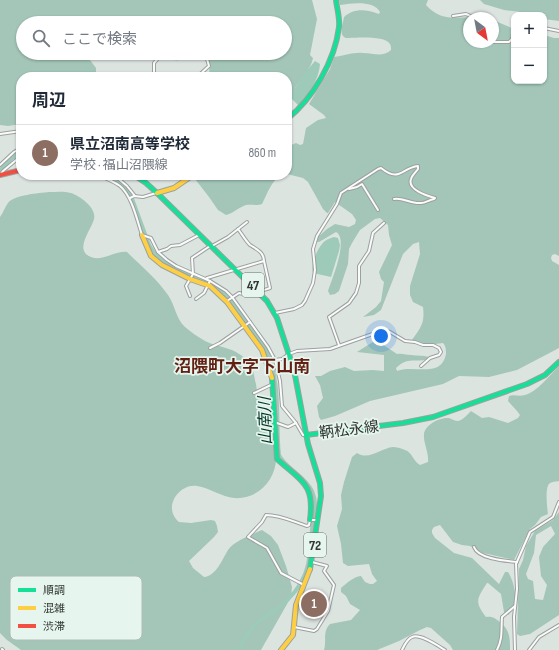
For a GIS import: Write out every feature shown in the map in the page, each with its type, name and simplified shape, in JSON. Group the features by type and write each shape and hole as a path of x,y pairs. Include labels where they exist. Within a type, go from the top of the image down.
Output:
{"main road":[{"path":"292,116 304,104 326,70 339,27 336,0"},
{"path":"0,175 16,171"},
{"name":"鞆松永線","path":"142,180 158,193 236,269 267,301 275,313 289,354 298,388 306,435 403,423 433,417 527,384 545,375 559,362"},
{"path":"158,193 174,188 186,180"},
{"path":"142,235 151,256 162,265 208,283 217,292 229,299 245,326 262,350 273,384 278,424 275,430 278,459 291,469 305,485 312,504 313,520"},
{"name":"72","path":"281,650 291,639 294,627 296,605 309,574 312,562 313,520 321,496 320,483 306,435"}],"street":[{"path":"453,16 463,14"},
{"path":"547,29 559,31"},
{"path":"499,42 509,42 511,40"},
{"path":"154,72 154,63 157,60"},
{"path":"202,72 209,66 208,60"},
{"path":"0,134 16,132"},
{"path":"0,166 16,151"},
{"path":"0,175 16,160"},
{"path":"275,313 294,309 302,305 305,301 315,276 313,255 315,240 337,204 341,194 378,169 382,168 388,173 395,175 418,166 418,169 410,180 410,183 418,191 434,199 422,203 407,202 396,198 394,199"},
{"path":"108,180 121,187 130,198 142,235 151,238 161,256 191,276 206,279 264,261"},
{"path":"120,180 128,186 134,196"},
{"path":"346,190 362,184 378,210"},
{"path":"130,198 134,196 143,197 158,193"},
{"path":"190,296 186,286 191,276 192,258 238,230 248,222"},
{"path":"340,345 329,317 349,303 356,293 359,283 359,266 369,251 373,233 384,223"},
{"path":"229,299 239,293 244,294 259,292 270,288 262,254 250,244 238,230"},
{"path":"158,252 171,246 180,245 200,234"},
{"path":"206,279 208,283 226,291 229,299 250,322 268,347 274,360 280,381 282,406 296,423 303,435 306,435"},
{"path":"196,299 204,293 208,283"},
{"path":"210,348 220,343 250,322"},
{"path":"274,360 282,359 297,351 330,349 381,330 386,330 405,341 423,345 433,345 439,348 441,352 439,355 430,358 421,366"},
{"path":"254,393 273,384"},
{"path":"278,424 288,427 296,423"},
{"path":"515,650 514,617 517,589 517,562 530,532 553,517 559,502"},
{"path":"304,585 281,573 267,548 248,537 263,521 266,515 285,518 308,526 313,520"},
{"path":"474,547 476,552 483,555 517,562"},
{"path":"294,627 314,631 317,629 331,604 334,585 324,571 327,566 312,562"},
{"path":"497,650 501,643 503,632 502,617 516,606"},
{"path":"529,650 539,637 559,625"},
{"path":"402,650 408,640 416,636 425,639 445,650"}],"shaded area":[{"path":"0,0 312,0 317,19 310,55 313,58 310,67 292,94 292,72 209,72 208,60 292,60 292,16 16,16 16,60 90,60 96,68 96,72 16,72 16,125 0,125"},
{"path":"339,0 428,0 426,5 439,15 451,18 463,17 463,48 499,48 499,23 511,28 511,84 547,84 547,36 559,38 559,256 555,254 552,255 551,258 552,261 559,265 559,348 517,370 489,377 459,376 443,384 370,401 335,416 321,420 317,406 323,398 320,385 315,376 321,376 330,371 345,367 354,371 384,371 384,355 357,352 376,340 397,354 429,357 429,359 424,360 404,362 396,368 397,371 406,369 436,368 444,361 446,354 443,343 428,345 412,340 423,321 423,307 413,302 410,295 410,286 420,254 419,242 413,244 403,254 381,310 374,315 363,317 381,301 384,282 381,279 379,272 392,245 388,225 380,218 375,219 360,230 349,249 348,264 339,291 330,295 328,291 336,269 340,251 340,236 336,232 319,242 317,242 317,238 335,224 349,227 355,224 356,220 352,214 335,202 327,213 323,209 308,182 303,178 292,175 292,145 296,143 300,145 303,144 306,128 318,120 326,118 309,104 330,69 334,57 360,53 384,54 391,50 390,44 382,39 344,37 342,34 342,26 344,17 348,14 360,10 379,14 380,12 377,8 368,4 356,3 340,5"},
{"path":"480,0 559,0 559,21 547,19 547,12 521,12 504,10 484,4"},
{"path":"315,61 320,64 318,76 313,87 300,107 292,99 292,94 303,75"},
{"path":"196,180 276,180 268,191 262,204 246,205 226,215 218,210"},
{"path":"49,192 66,192 75,195 87,203 93,211 94,219 85,239 84,250 86,254 91,257 100,258 127,252 164,289 185,327 205,341 236,352 249,362 253,371 259,402 275,450 276,456 273,473 258,492 243,498 225,496 197,486 184,488 175,498 172,504 172,510 174,516 179,522 191,523 211,520 215,521 218,532 189,561 193,568 204,577 215,571 228,550 234,544 257,532 262,530 271,536 278,545 292,587 291,597 261,650 21,650 0,633 0,217 11,200 27,195"},
{"path":"334,237 338,238 340,245 331,277 313,273 312,270 317,251 326,240"},
{"path":"559,366 559,481 551,482 549,484 547,489 548,514 541,517 530,529 514,560 483,553 470,546 453,542 440,525 434,527 432,530 435,538 454,553 472,558 499,584 505,572 508,572 513,582 515,594 512,611 508,615 504,612 501,594 488,583 479,597 478,603 486,617 494,618 504,626 510,638 510,650 453,650 450,645 431,628 427,627 377,650 324,650 325,633 330,624 351,620 360,610 350,604 346,596 341,592 341,588 353,579 361,576 365,582 370,584 377,581 372,574 369,564 348,566 343,563 337,526 342,509 341,495 352,457 357,453 366,456 394,447 407,451 420,465 428,462 424,434 425,430 430,424 446,418 457,421 465,417 471,411 482,418 489,417 508,423 518,418 520,415 508,401 509,396 523,396 530,393 543,383"},
{"path":"559,512 559,615 530,634 520,636 517,634 519,569 523,560 526,546 535,531 553,520","holes":["551,526 555,534 543,547 539,557 541,576 547,585 543,600 535,599 533,581 528,579 526,574 534,553 536,535"]}],"waterway":[{"name":"山南川","path":"0,170 16,155"},
{"name":"山南川","path":"114,180 123,186 131,196 149,245 154,253 167,265 209,284 224,294 263,344 274,374 276,387 279,455 285,464 305,481 314,497 315,507 310,554 301,583 287,600 255,625 247,635 239,650"}],"traffic: fast":[{"path":"292,115 306,101 314,90 328,65 333,52 339,27 336,0"},
{"path":"142,180 157,193 267,301 277,318 294,370 308,444 320,483 321,496 310,569"},
{"path":"306,435 403,423 433,417 527,384 545,375 559,362"},
{"path":"272,378 277,459 299,478 308,490 311,508 310,520"}],"traffic: slow":[{"path":"157,193 174,188 186,180"},
{"path":"142,235 151,256 162,265 190,279 210,286 227,302 262,350 272,378"},
{"path":"281,650 293,635 296,605 310,569"}],"traffic: jam":[{"path":"0,175 16,171"}],"place":[{"name":"県立沼南高等学校","path":"314,604"}],"district":[{"name":"沼隈町大字下山南","path":"242,367"}]}
